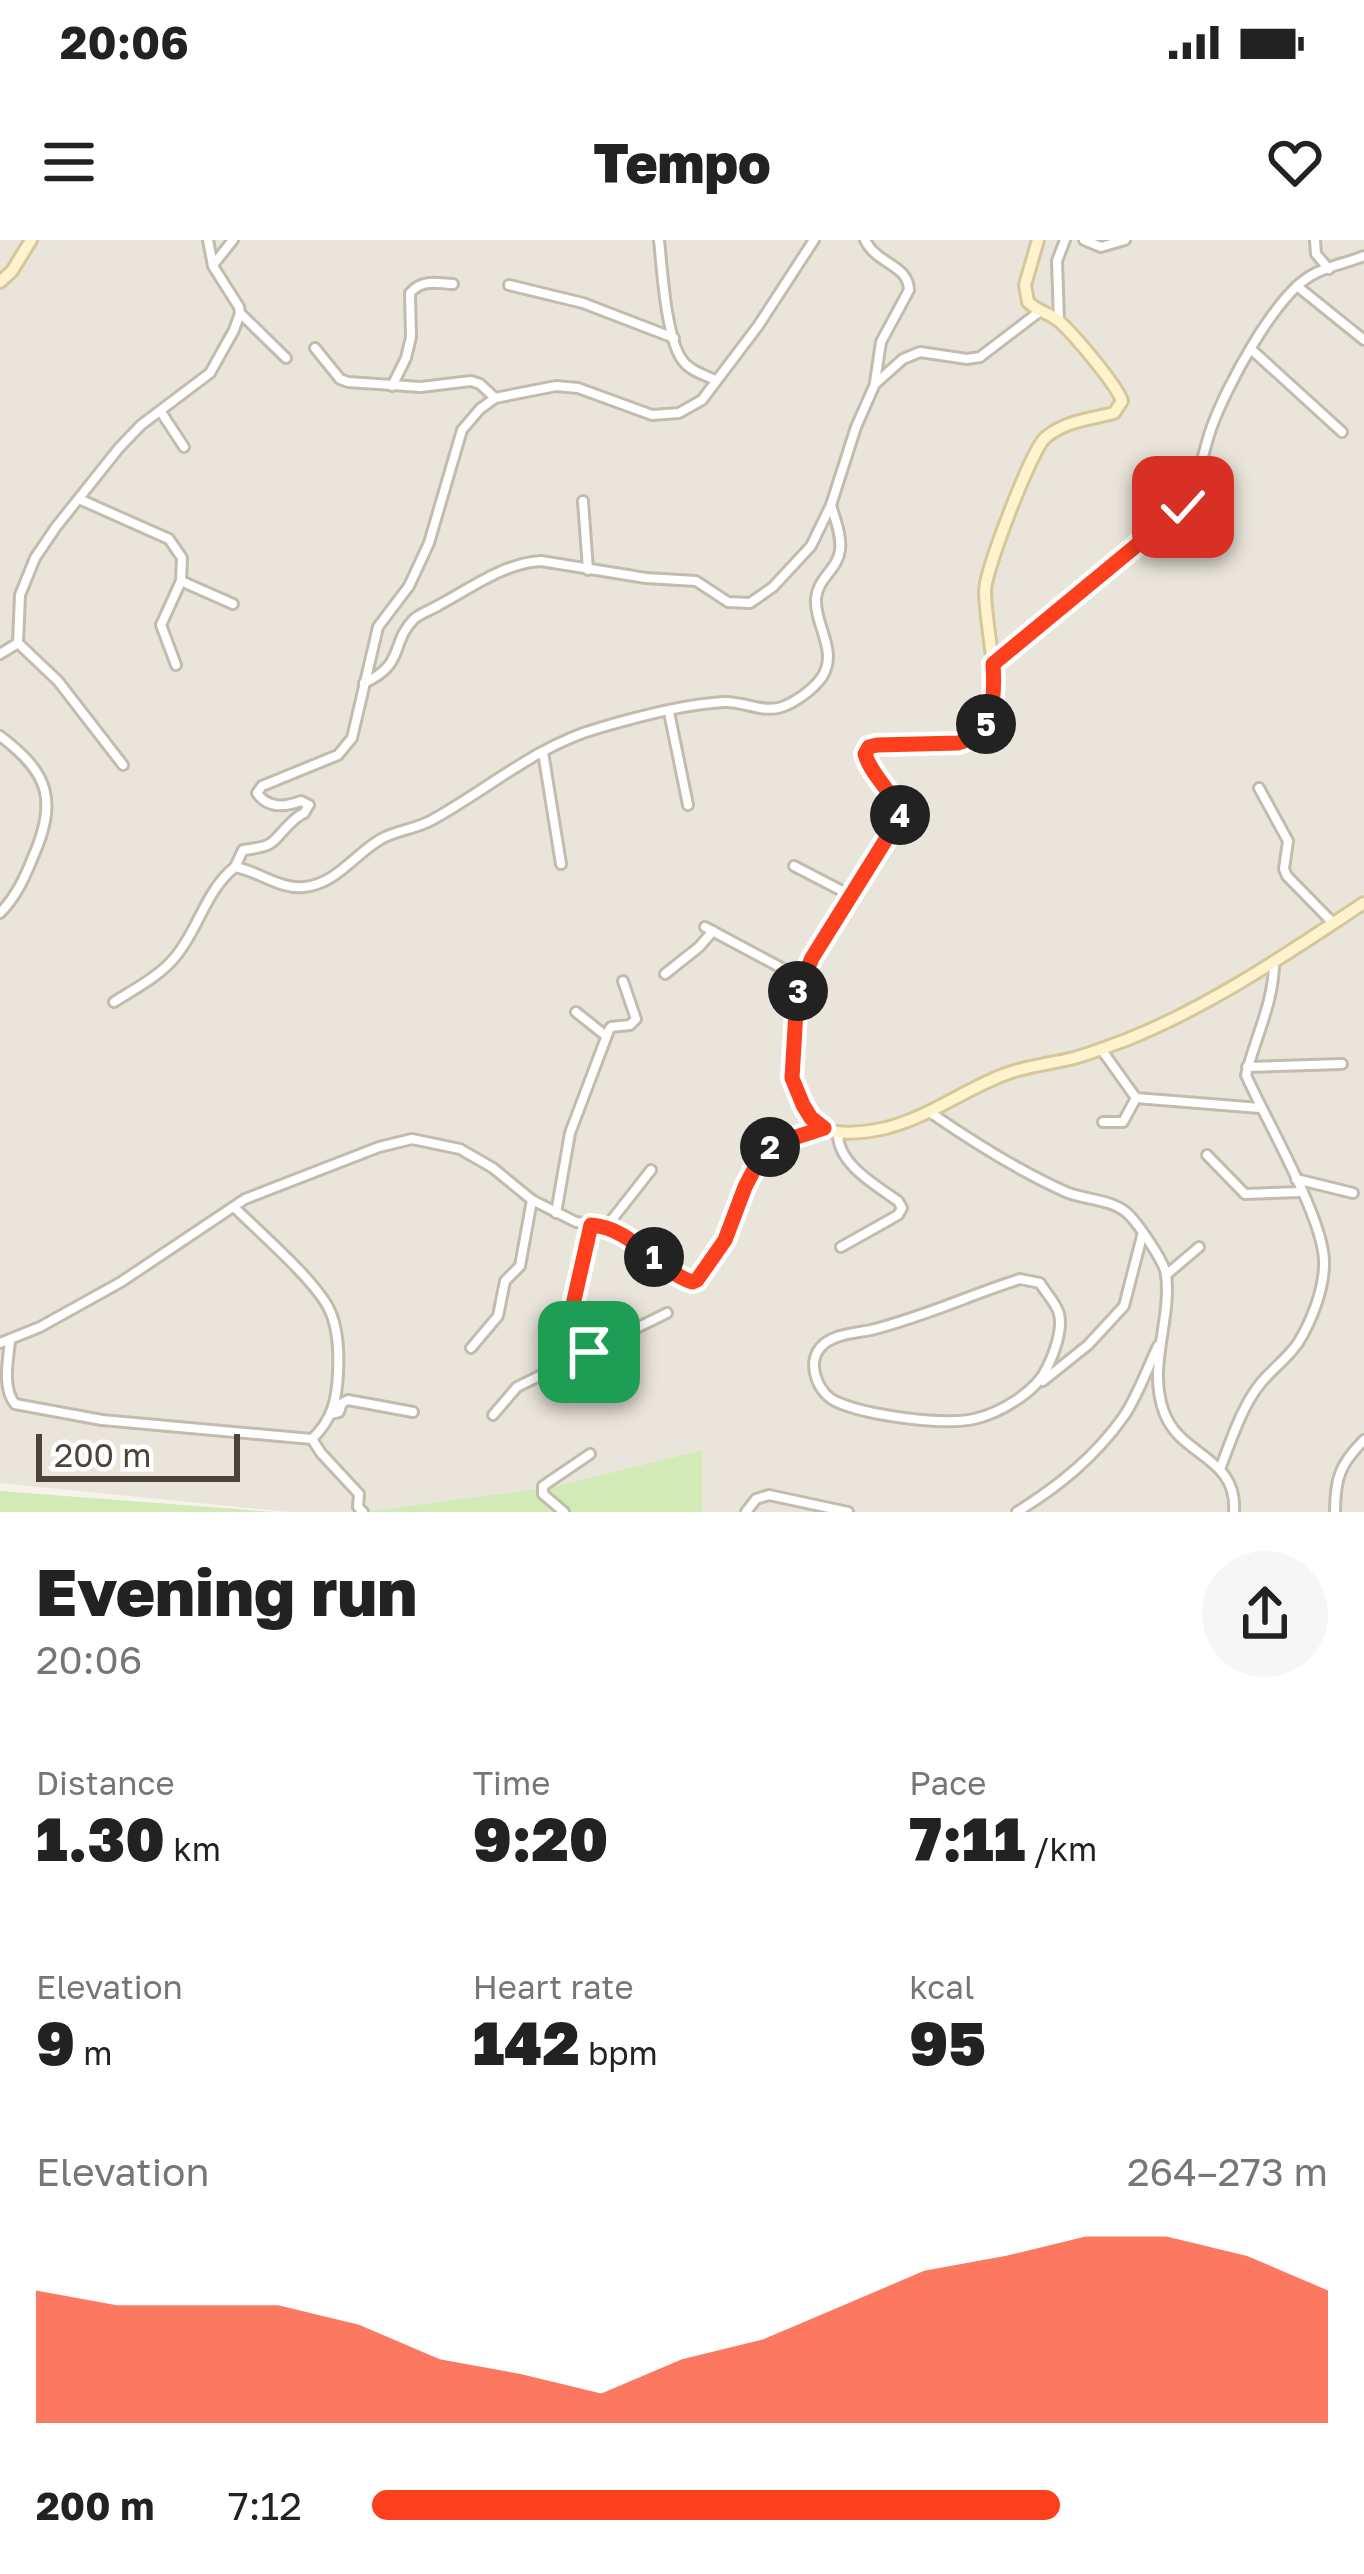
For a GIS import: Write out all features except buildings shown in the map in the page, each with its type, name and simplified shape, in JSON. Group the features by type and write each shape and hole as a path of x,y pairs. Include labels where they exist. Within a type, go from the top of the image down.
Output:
{"main road":[{"path":"0,282 31,240"},
{"path":"1038,240 1025,285 1028,302 1058,320 1122,401 1114,413 1060,428 1046,437 1028,463 985,585 994,685 980,733 958,743 877,745 865,754 900,809 900,817 802,979 794,1017 792,1078 803,1105 824,1128 838,1131 882,1129 931,1113 1008,1073 1132,1037 1231,988 1364,903"}],"street":[{"path":"208,240 212,266 240,313 286,358"},
{"path":"212,266 233,240"},
{"path":"659,240 674,338 684,364 716,380"},
{"path":"114,1002 161,972 177,955 211,894 243,850 272,846 306,813 309,805 301,801 287,806 262,800 257,793 262,786 338,755 352,738 378,626 409,586 430,543 462,430 470,418 495,398 556,386 578,388 652,415 666,416 692,407 758,326 814,240"},
{"path":"364,683 390,667 415,618 526,562 696,581 728,602 750,603 773,587 811,546 831,505 875,384 881,342 910,290 903,271 882,261 865,240"},
{"path":"1058,320 1057,261 1066,240"},
{"path":"1084,240 1101,248 1125,240"},
{"path":"1316,240 1316,254 1329,269"},
{"path":"993,664 1183,507 1197,484 1225,394 1280,304 1312,275 1364,256"},
{"path":"392,386 411,338 410,293 424,283 453,284"},
{"path":"509,285 584,303 674,338"},
{"path":"1297,286 1364,340"},
{"path":"875,384 903,359 920,352 980,358 1039,312"},
{"path":"123,765 58,681 18,643 20,595 35,558 119,448 141,425 210,373 240,313"},
{"path":"315,348 340,379 348,382 422,387 471,381 495,398"},
{"path":"1252,350 1342,432"},
{"path":"161,412 184,447"},
{"path":"79,499 170,539 182,557 181,581 161,625 176,665"},
{"path":"583,500 588,570"},
{"path":"235,867 286,885 312,886 347,868 377,841 426,824 543,752 599,728 726,702 771,710 785,706 823,676 828,659 816,596 840,551 831,505"},
{"path":"181,581 233,604"},
{"path":"0,654 18,643"},
{"path":"669,712 688,805"},
{"path":"0,736 34,766 47,801 46,829 25,877 0,913"},
{"path":"543,752 562,864"},
{"path":"1259,788 1288,841 1287,876 1333,923"},
{"path":"794,866 850,895"},
{"path":"665,974 699,947 709,929 802,979"},
{"path":"1220,1469 1258,1386 1308,1326 1325,1269 1324,1250 1301,1192 1246,1075 1271,992 1274,962"},
{"path":"556,1213 570,1133 606,1036 611,1027 635,1022 623,981"},
{"path":"576,1012 606,1036"},
{"path":"1101,1049 1136,1098 1260,1108"},
{"path":"1247,1067 1342,1064"},
{"path":"1103,1122 1124,1122 1136,1098"},
{"path":"931,1113 1070,1194 1124,1210 1156,1251 1166,1275 1159,1345 1162,1407 1179,1435 1230,1480 1234,1512"},
{"path":"312,1439 102,1420 15,1404 9,1396 5,1342 121,1282 257,1193 412,1139 460,1149 532,1200 591,1225 608,1226 692,1282 725,1240 762,1154 778,1143 824,1128"},
{"path":"838,1131 844,1157 902,1208 898,1215 841,1246"},
{"path":"1207,1155 1245,1194 1301,1192"},
{"path":"608,1226 651,1170"},
{"path":"1295,1179 1353,1193"},
{"path":"471,1348 498,1316 505,1281 520,1266 532,1200"},
{"path":"234,1207 328,1306 339,1361 338,1386 327,1424 312,1439"},
{"path":"589,1352 572,1309 591,1225"},
{"path":"1040,1382 1054,1354 1059,1314 1040,1283 1020,1279 910,1320 836,1338 819,1348 814,1365 819,1385 833,1401 886,1415 944,1422 975,1419 1040,1382 1088,1346 1124,1306 1142,1234"},
{"path":"1166,1275 1199,1247"},
{"path":"493,1415 517,1387 667,1313"},
{"path":"1017,1512 1091,1458 1126,1412 1159,1345"},
{"path":"331,1414 348,1400 413,1412"},
{"path":"312,1439 359,1494 357,1504 363,1512"},
{"path":"1335,1512 1338,1474 1364,1440"},
{"path":"564,1512 543,1494 543,1486 590,1454"},
{"path":"746,1512 756,1499 770,1496 848,1512"}],"shaded area":[{"path":"0,240 1364,240 1364,1512 702,1512 702,1450 552,1487 362,1512 288,1512 0,1483"}],"green space":[{"path":"702,1450 702,1512 362,1512 552,1487"},
{"path":"0,1491 275,1512 0,1512"}],"route":[{"path":"589,1352 572,1309 591,1225 608,1226 678,1276 697,1280 725,1240 762,1154 778,1143 824,1128 811,1118 792,1078 794,1017 797,994 812,958 900,817 888,789 867,763 869,747 958,743 980,733 994,685 993,664 1183,507"}]}
